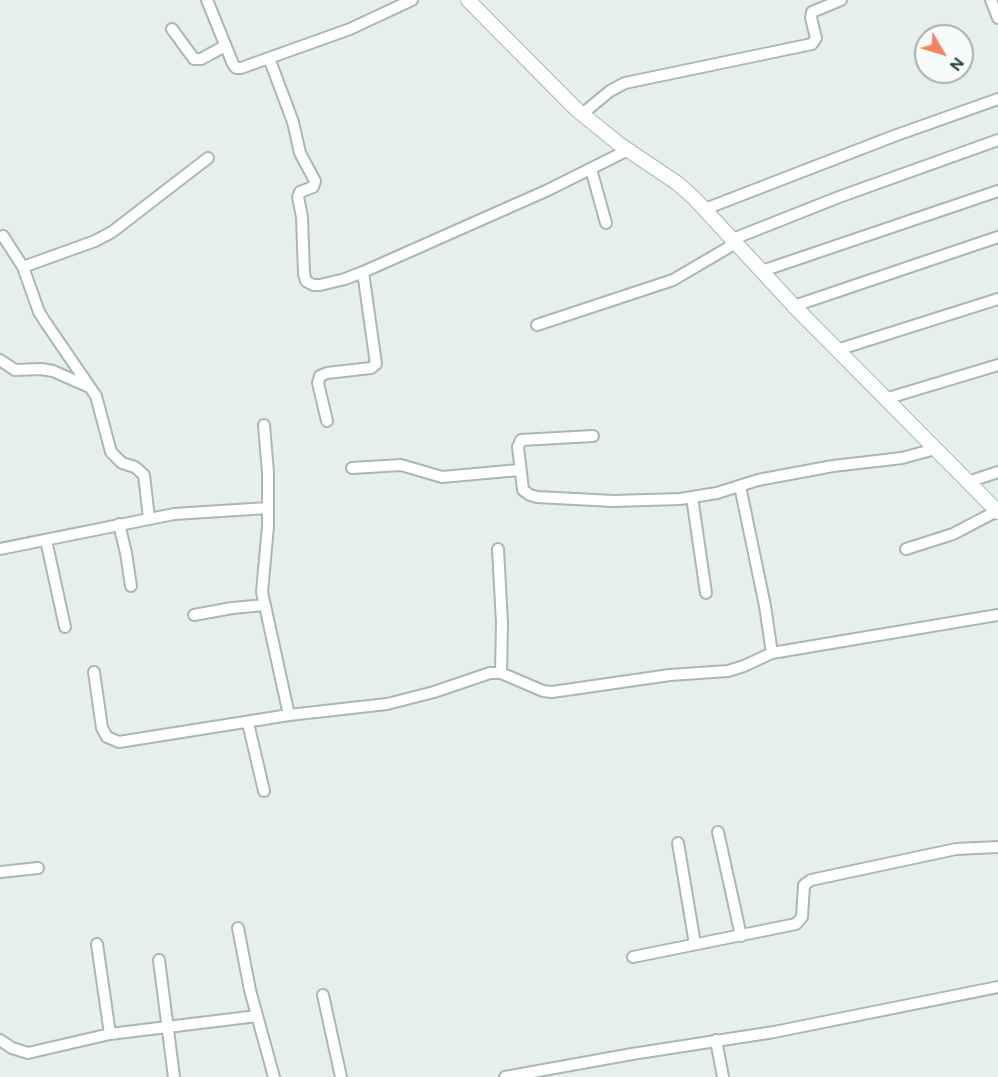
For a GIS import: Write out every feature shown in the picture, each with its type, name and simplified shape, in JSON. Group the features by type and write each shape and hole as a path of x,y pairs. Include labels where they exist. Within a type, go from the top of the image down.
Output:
{"street":[{"path":"207,0 232,64 236,68 350,29 412,0"},
{"path":"468,0 582,114 684,189 705,209 794,306 997,512 953,534 906,549"},
{"path":"582,114 610,91 625,83 812,44 816,38 811,18 812,12 841,0"},
{"path":"991,0 998,18"},
{"path":"172,29 194,59 201,59 225,46"},
{"path":"269,58 293,122 300,153 315,181 313,187 300,192 298,197 302,217 304,274 306,281 313,285 345,279 363,272 492,215 628,150"},
{"path":"705,209 894,136 998,99"},
{"path":"537,325 673,280 734,241 839,197 998,140"},
{"path":"23,267 95,241 112,232 208,158"},
{"path":"591,169 606,223"},
{"path":"762,271 998,191"},
{"path":"3,236 23,267 39,312 98,402 111,452 122,463 135,467 144,475 149,518"},
{"path":"794,306 998,237"},
{"path":"327,421 318,383 320,376 327,373 370,368 376,364 363,272"},
{"path":"837,350 998,300"},
{"path":"0,360 15,370 53,371 90,387"},
{"path":"885,399 998,365"},
{"path":"264,425 268,508 262,584 289,715"},
{"path":"593,436 524,439 518,447 523,490 537,497 613,501 692,497 758,480 833,466 902,458 934,449"},
{"path":"351,468 401,465 442,477 519,470"},
{"path":"968,482 998,472"},
{"path":"740,486 765,606 772,653"},
{"path":"692,497 706,594"},
{"path":"0,549 174,514 268,508"},
{"path":"119,524 126,553 130,586"},
{"path":"46,540 65,627"},
{"path":"498,549 502,612 501,673"},
{"path":"194,615 265,605"},
{"path":"94,672 102,729 112,741 119,742 289,715 387,704 434,692 481,675 501,673 543,691 552,692 670,675 736,670 772,653 998,615"},
{"path":"248,723 264,791"},
{"path":"718,832 741,936"},
{"path":"678,843 694,944"},
{"path":"633,957 792,926 800,921 804,885 811,880 956,849 998,847"},
{"path":"0,872 38,868"},
{"path":"238,928 245,968 274,1077"},
{"path":"97,944 110,1034"},
{"path":"159,960 174,1077"},
{"path":"505,1077 833,1021 998,987"},
{"path":"323,994 340,1077"},
{"path":"0,1040 12,1048 28,1053 110,1034 257,1016"},
{"path":"716,1040 723,1077"}]}
